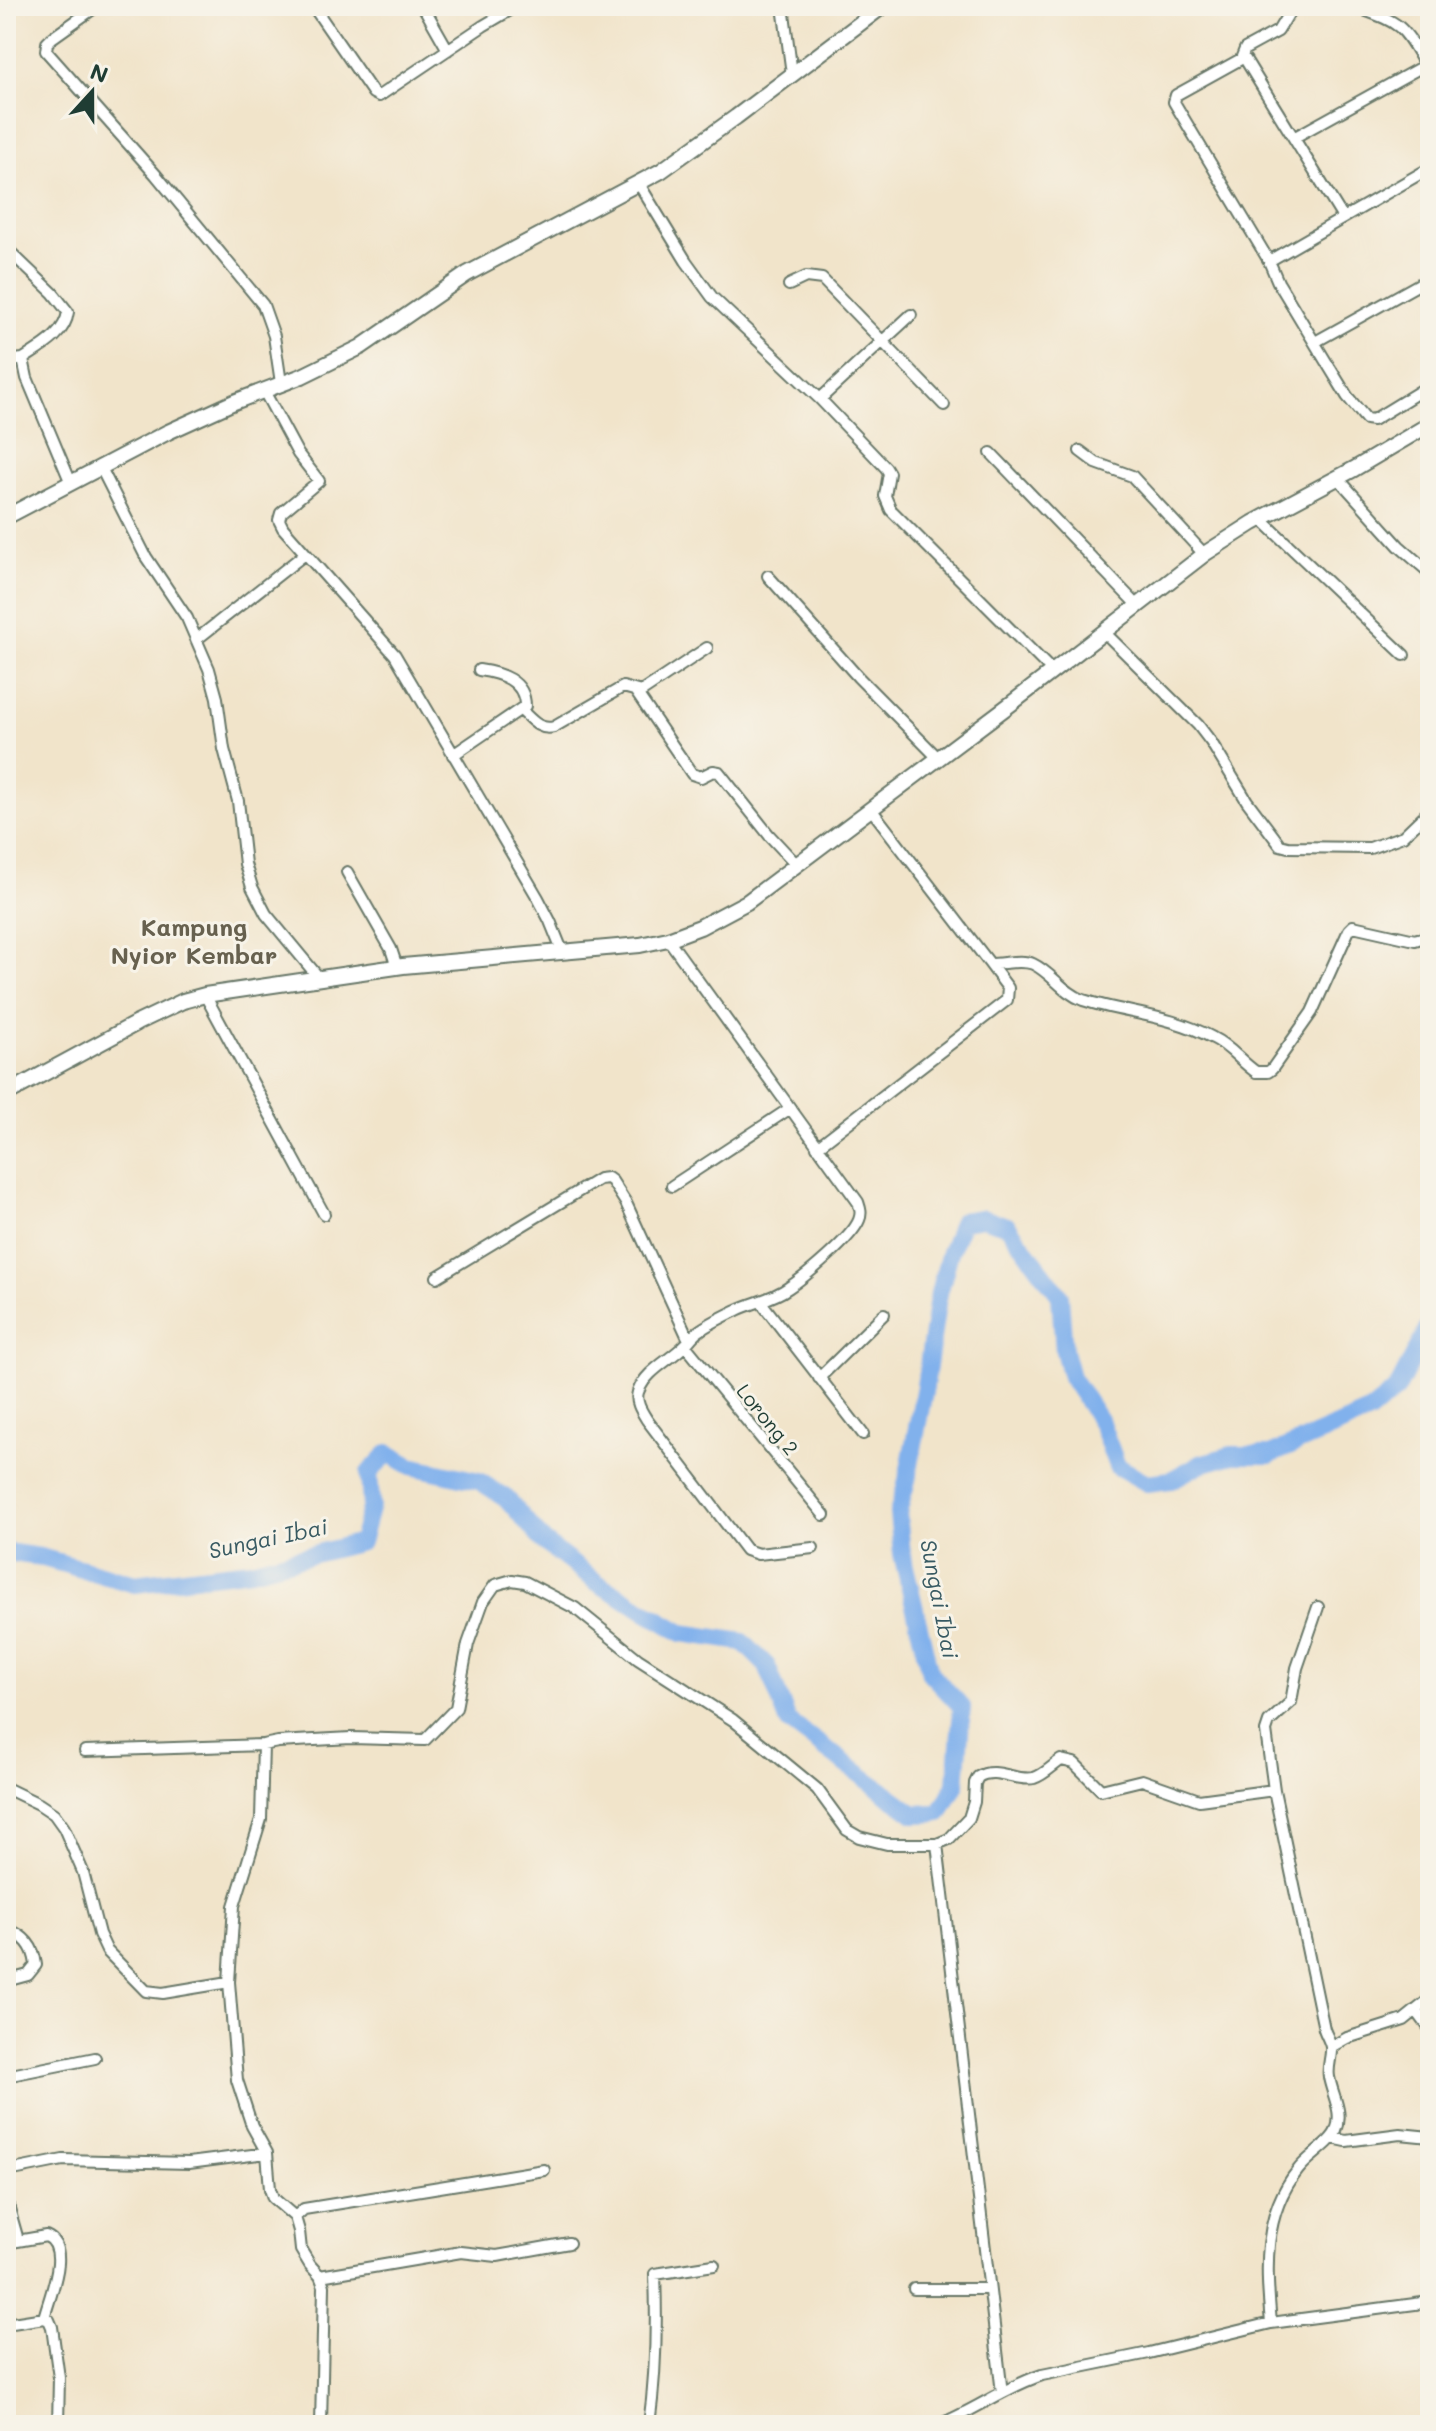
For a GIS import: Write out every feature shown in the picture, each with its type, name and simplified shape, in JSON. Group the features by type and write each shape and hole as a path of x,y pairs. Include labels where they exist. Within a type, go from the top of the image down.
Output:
{"main road":[{"path":"6,517 168,432 361,347 467,274 639,184 682,157 883,6"},
{"path":"6,1094 146,1018 183,1001 205,995 397,967 640,945 668,939 727,913 797,865 1204,554 1430,424"}],"street":[{"path":"313,6 373,93 379,96 517,6"},
{"path":"423,6 448,50"},
{"path":"783,6 792,74"},
{"path":"1293,6 1278,31 1245,49 1241,59 1176,95 1174,102 1347,396 1369,421 1430,385"},
{"path":"1295,137 1428,68 1401,26 1353,6"},
{"path":"96,7 52,38 47,43 46,51 156,175 263,305 274,336 281,383"},
{"path":"1241,59 1247,62 1343,218"},
{"path":"1269,261 1430,168"},
{"path":"639,184 705,289 820,399 889,473 885,496 891,510 1053,672"},
{"path":"6,248 53,293 68,312 58,334 23,359 6,361"},
{"path":"789,285 806,277 822,279 944,405"},
{"path":"1315,342 1430,278"},
{"path":"820,399 911,315"},
{"path":"23,359 27,378 71,483"},
{"path":"264,391 298,454 319,481 285,508 279,516 283,528 395,655 545,910 563,953"},
{"path":"1080,451 1096,463 1132,476 1204,554"},
{"path":"991,453 1138,606"},
{"path":"100,466 146,557 171,592 197,639 209,669 217,698 224,749 238,801 249,881 266,914 319,978"},
{"path":"1337,477 1388,536 1430,573"},
{"path":"1261,519 1404,655"},
{"path":"197,639 305,554"},
{"path":"768,576 858,677 938,758"},
{"path":"1104,632 1198,725 1247,801 1280,845 1370,848 1403,836 1430,810"},
{"path":"521,710 547,729 623,687 641,692 707,648"},
{"path":"453,755 525,706 525,699 515,683 498,673 479,670"},
{"path":"636,692 692,774 701,777 713,771 719,772 797,865"},
{"path":"817,1147 1007,1000 1008,988 871,809"},
{"path":"347,872 391,949 397,967"},
{"path":"990,964 1034,965 1071,994 1083,999 1183,1024 1223,1043 1249,1067 1263,1073 1272,1069 1312,1012 1353,926 1415,940 1421,939 1430,928"},
{"path":"668,939 858,1202 861,1212 859,1222 847,1237 787,1289 698,1331 645,1382 638,1392 640,1409 746,1550 758,1554 813,1548"},
{"path":"205,995 324,1214"},
{"path":"672,1186 789,1109"},
{"name":"Lorong 2","path":"437,1277 599,1179 608,1178 626,1203 687,1343 824,1515"},
{"path":"761,1302 863,1434"},
{"path":"819,1378 884,1314"},
{"path":"85,1751 263,1745 351,1738 425,1740 453,1712 468,1644 483,1602 495,1585 507,1580 525,1582 575,1608 638,1659 733,1720 817,1789 847,1830 859,1837 887,1844 937,1844 956,1833 969,1818 978,1777 990,1773 1032,1779 1061,1760 1074,1763 1101,1790 1142,1780 1199,1800 1274,1790"},
{"path":"1271,2323 1267,2260 1271,2224 1278,2201 1301,2165 1332,2138 1339,2122 1329,2078 1331,2047 1324,2029 1274,1790 1267,1726 1291,1702 1297,1668 1318,1607"},
{"path":"263,1745 261,1819 234,1906 229,1982 237,2080 252,2126 267,2153 273,2198 295,2217 301,2250 324,2286 321,2425"},
{"path":"6,1788 54,1814 64,1828 83,1872 99,1934 107,1951 146,1991 163,1993 229,1982"},
{"path":"937,1844 1002,2393"},
{"path":"6,1929 31,1946 36,1965 28,1975 6,1981"},
{"path":"1331,2047 1347,2038 1404,2020 1430,1999"},
{"path":"1416,2010 1430,2029"},
{"path":"6,2076 95,2058"},
{"path":"1332,2138 1346,2141 1400,2134 1430,2137"},
{"path":"6,2176 13,2170 63,2160 189,2163 267,2153"},
{"path":"295,2217 304,2209 544,2170"},
{"path":"6,2198 18,2240"},
{"path":"6,2243 46,2236 52,2238 59,2250 58,2266 44,2318"},
{"path":"320,2276 461,2252 497,2256 569,2243"},
{"path":"649,2425 655,2386 657,2338 655,2274 714,2265"},
{"path":"914,2289 989,2289"},
{"path":"938,2425 1026,2380 1042,2375 1271,2323 1430,2302"},
{"path":"6,2324 44,2318 49,2320 59,2378 58,2425"}],"waterway":[{"name":"Sungai Ibai","path":"6,1552 40,1557 135,1584 251,1570 361,1542 371,1505 369,1473 388,1453 411,1466 479,1481 506,1498 544,1542 596,1582 682,1633 743,1642 767,1666 788,1721 914,1814 940,1813 956,1784 962,1707 930,1673 902,1554 898,1513 925,1386 938,1297 962,1221 982,1218 1008,1226 1060,1296 1064,1351 1071,1377 1101,1423 1117,1466 1147,1483 1171,1480 1200,1464 1232,1455 1270,1455 1369,1412 1397,1389 1430,1324"}],"district":[{"name":"Kampung Nyior Kembar","path":"194,940"}]}
